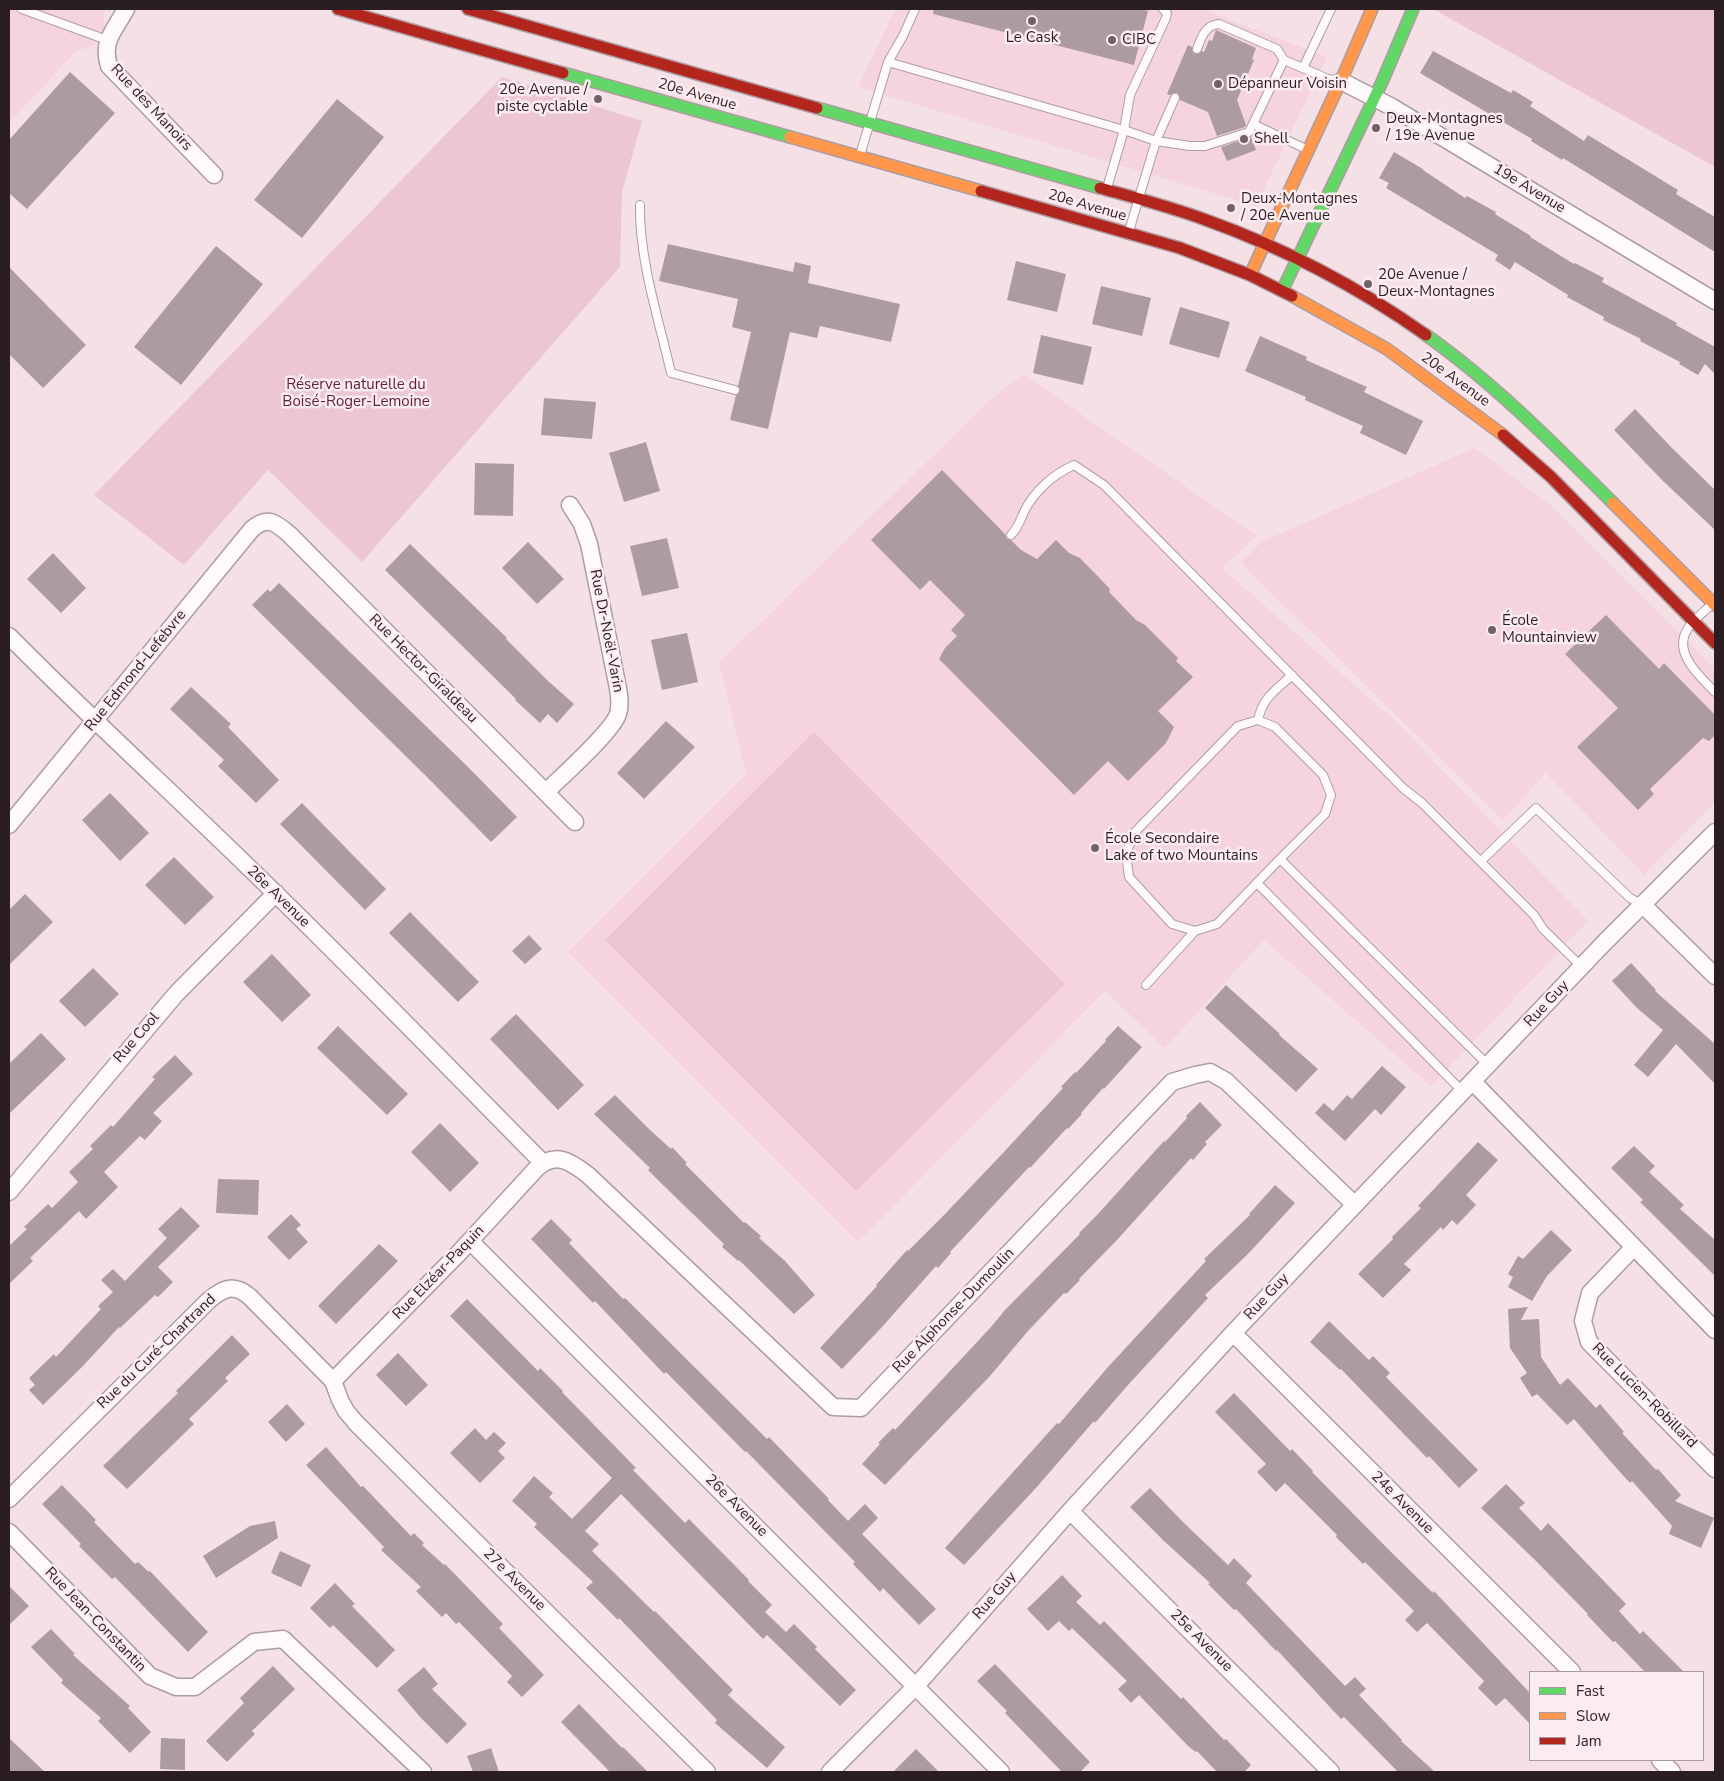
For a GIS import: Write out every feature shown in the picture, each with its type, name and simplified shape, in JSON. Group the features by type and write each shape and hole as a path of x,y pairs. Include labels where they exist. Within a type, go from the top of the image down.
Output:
{"street":[{"path":"107,40 126,9"},
{"name":"20e Avenue","path":"338,9 1129,233 1180,248 1250,275 1282,290 1386,349 1440,386 1495,428 1551,477 1715,643"},
{"name":"20e Avenue","path":"468,9 1197,216 1297,258 1375,302 1421,331 1504,397 1558,447 1714,604"},
{"path":"1250,275 1372,9"},
{"path":"1282,290 1374,98 1413,9"},
{"name":"Rue des Manoirs","path":"107,40 106,55 112,69 214,175"},
{"name":"19e Avenue","path":"1340,81 1374,98 1715,300"},
{"name":"Rue Dr-Noël-Varin","path":"546,792 606,732 618,714 619,705 617,683 589,544 582,524 570,505"},
{"name":"Rue Hector-Giraldeau","path":"266,521 277,524 289,534 575,822"},
{"name":"Rue Edmond-Lefebvre","path":"9,825 252,529 258,523 266,521"},
{"name":"26e Avenue","path":"9,636 95,721 276,893 542,1162"},
{"name":"Rue Guy","path":"830,1772 916,1686 1070,1511 1232,1333 1582,967 1715,832"},
{"name":"Rue Cool","path":"9,1192 157,1014 193,975 276,893"},
{"path":"1643,905 1715,976"},
{"name":"Rue Alphonse-Dumoulin","path":"542,1162 551,1159 566,1160 588,1175 833,1407 861,1408 1172,1082 1210,1072 1226,1081 1354,1204"},
{"path":"1468,1087 1634,1247 1715,1330"},
{"name":"Rue Elzéar-Paquin","path":"332,1381 470,1241 542,1162"},
{"name":"26e Avenue","path":"470,1241 1001,1772"},
{"name":"Rue Lucien-Robillard","path":"1634,1247 1590,1293 1583,1321 1589,1342 1715,1469"},
{"name":"Rue du Curé-Chartrand","path":"9,1499 220,1291 233,1288 244,1291 332,1381"},
{"name":"24e Avenue","path":"1232,1333 1571,1671"},
{"name":"27e Avenue","path":"332,1381 343,1406 356,1423 707,1772"},
{"name":"25e Avenue","path":"1070,1511 1331,1772"},
{"name":"Rue Jean-Constantin","path":"9,1532 150,1676 176,1687 195,1687 254,1642 283,1639 423,1772"}],"lane":[{"path":"22,9 107,40"},
{"path":"859,157 888,62 904,36 915,9"},
{"path":"1106,190 1124,130 1130,94 1166,18 1167,13 1163,9"},
{"path":"1303,68 1331,9"},
{"path":"1197,49 1205,31 1214,24 1219,24 1277,49 1284,60 1328,79 1340,81"},
{"path":"888,62 1124,130 1156,141 1190,146 1205,146 1249,132 1284,60"},
{"path":"1129,233 1156,141 1175,98"},
{"path":"1253,124 1308,150"},
{"path":"640,205 641,236 671,373 735,390"},
{"path":"1011,535 1017,529 1024,511 1034,496 1053,476 1074,464 1104,485 1403,788 1422,803 1534,914 1543,929 1582,967"},
{"path":"1714,604 1694,622 1685,635 1685,652 1694,669 1715,692"},
{"path":"1258,720 1261,707 1292,675"},
{"path":"1146,985 1195,931 1216,924 1325,814 1331,795 1323,775 1275,727 1258,720 1238,726 1134,833 1126,854 1129,877 1172,924 1195,931"},
{"path":"1481,861 1536,808 1630,898 1643,905"},
{"path":"1280,859 1488,1066"},
{"path":"1257,883 1468,1087"}],"shaded area":[{"path":"9,9 106,9 103,15 107,40 75,52 9,123"},
{"path":"895,9 1202,9 1327,57 1256,206 858,87"},
{"name":"École Secondaire Lake of two Mountains","path":"1023,374 1257,536 1222,568 1395,721 1588,921 1431,1086 1264,940 1165,1048 1105,991 858,1242 568,952 746,774 719,663 995,396"},
{"name":"École Mountainview","path":"1475,448 1549,504 1715,668 1715,802 1644,875 1546,773 1503,820 1241,563 1261,542"}],"green space":[{"path":"1433,9 1715,9 1715,167"},
{"name":"Réserve naturelle du Boisé-Roger-Lemoine","path":"502,77 642,121 622,192 620,267 362,562 268,470 184,565 94,495"},
{"path":"814,732 1065,984 856,1191 605,940"}],"building":[{"path":"934,9 1140,9 1148,11 1134,65 933,14"},
{"path":"1216,30 1256,48 1252,59 1254,60 1237,100 1246,125 1245,127 1217,136 1208,112 1180,100 1178,93 1167,94 1188,45 1192,47 1195,54 1204,52 1209,40 1212,41"},
{"path":"1433,51 1511,93 1513,90 1533,102 1530,106 1584,141 1588,135 1678,190 1676,194 1715,217 1715,252 1563,158 1562,160 1531,141 1532,139 1420,73"},
{"path":"70,72 115,113 27,209 9,193 9,140"},
{"path":"337,99 384,137 302,238 254,200"},
{"path":"1251,137 1256,150 1227,161 1221,147"},
{"path":"1394,152 1423,169 1465,198 1467,196 1496,212 1495,214 1574,264 1604,278 1602,282 1677,323 1676,325 1715,347 1715,374 1705,364 1698,375 1679,364 1680,362 1640,341 1641,339 1603,320 1604,317 1567,297 1568,295 1515,262 1510,270 1495,260 1498,255 1386,188 1389,183 1379,178"},
{"path":"668,244 793,272 795,262 811,266 808,283 900,304 891,342 820,326 817,338 790,332 768,429 730,420 736,395 740,391 738,386 751,332 732,327 738,299 659,281"},
{"path":"216,246 263,284 181,385 134,347"},
{"path":"1016,261 1066,274 1057,312 1007,300"},
{"path":"9,267 86,345 43,388 9,354"},
{"path":"1101,286 1151,298 1142,336 1092,324"},
{"path":"1180,307 1230,322 1219,358 1169,344"},
{"path":"1041,335 1092,347 1083,385 1033,373"},
{"path":"1260,336 1307,357 1306,360 1367,387 1364,392 1423,421 1406,455 1360,433 1363,426 1305,400 1306,397 1245,371"},
{"path":"544,398 596,402 592,439 541,435"},
{"path":"1635,409 1715,490 1715,530 1662,480 1614,430"},
{"path":"646,442 660,491 624,502 609,453"},
{"path":"475,463 514,464 513,516 474,515"},
{"path":"942,470 1005,534 1007,539 1011,540 1021,550 1037,559 1056,540 1069,553 1080,558 1110,589 1109,592 1136,620 1145,625 1178,658 1176,661 1193,677 1158,711 1174,727 1166,743 1128,781 1108,761 1074,795 939,659 945,648 957,636 951,630 965,615 930,580 920,590 871,540"},
{"path":"667,538 679,588 642,596 630,546"},
{"path":"528,542 564,579 537,604 502,568"},
{"path":"410,544 507,638 547,680 574,704 557,723 548,714 540,723 385,570"},
{"path":"53,553 86,588 61,613 27,579"},
{"path":"279,583 517,817 491,842 252,605 268,589 270,592"},
{"path":"1606,615 1659,669 1664,663 1715,715 1715,735 1709,741 1703,738 1650,789 1654,794 1638,810 1577,747 1618,708 1565,654"},
{"path":"687,633 698,682 662,690 651,640"},
{"path":"191,687 231,724 228,727 279,780 256,803 218,766 224,760 170,709"},
{"path":"666,721 695,747 644,799 617,773"},
{"path":"110,793 149,833 120,861 82,820"},
{"path":"302,803 386,889 365,910 280,824"},
{"path":"174,857 214,897 185,925 145,885"},
{"path":"25,894 53,922 9,965 9,910"},
{"path":"410,912 479,982 458,1002 389,933"},
{"path":"529,935 542,949 525,964 512,951"},
{"path":"272,954 311,995 282,1022 243,982"},
{"path":"1631,963 1655,991 1715,1044 1715,1084 1676,1044 1648,1077 1634,1065 1663,1030 1637,1008 1612,981"},
{"path":"93,968 119,994 85,1027 59,1001"},
{"path":"1226,985 1318,1069 1296,1092 1205,1008"},
{"path":"516,1014 584,1085 558,1110 490,1039"},
{"path":"338,1026 408,1094 387,1115 317,1048"},
{"path":"1118,1026 1142,1047 1103,1088 1082,1114 1029,1167 950,1252 938,1268 936,1266 842,1369 820,1348 907,1250 944,1215 1003,1153"},
{"path":"41,1033 66,1059 9,1114 9,1064"},
{"path":"175,1055 193,1074 153,1113 162,1121 145,1140 140,1136 104,1172 118,1187 86,1219 79,1211 30,1258 33,1261 9,1284 9,1246 27,1229 24,1227 48,1204 52,1208 78,1182 69,1172 93,1149 90,1146 111,1125 113,1127 155,1079 152,1077"},
{"path":"1382,1066 1406,1087 1381,1115 1375,1109 1345,1141 1315,1113 1324,1103 1333,1111 1347,1095 1352,1099"},
{"path":"615,1095 671,1149 672,1147 687,1163 685,1164 744,1223 761,1236 759,1238 784,1260 815,1295 794,1314 739,1260 722,1247 724,1244 594,1114"},
{"path":"1200,1102 1222,1125 1205,1142 1207,1144 1193,1160 1191,1158 1080,1280 1066,1294 1064,1293 1028,1331 990,1376 885,1485 862,1464 880,1444 878,1443 893,1428 895,1430 1005,1310 1080,1234"},
{"path":"440,1123 479,1163 450,1192 411,1152"},
{"path":"1478,1142 1498,1160 1466,1195 1476,1205 1457,1225 1452,1220 1443,1230 1441,1227 1404,1264 1411,1270 1383,1298 1358,1274 1393,1239 1392,1237 1421,1208 1418,1206"},
{"path":"1634,1146 1655,1166 1649,1172 1684,1205 1680,1209 1715,1240 1715,1276 1640,1202 1643,1200 1611,1168"},
{"path":"218,1179 259,1180 258,1215 216,1213"},
{"path":"1275,1185 1295,1203 1248,1254 1205,1295 1208,1298 964,1565 945,1548 1206,1261 1204,1259 1250,1215"},
{"path":"181,1207 200,1226 158,1267 173,1282 158,1297 155,1295 119,1327 43,1405 29,1390 35,1385 29,1378 54,1354 56,1357 101,1309 98,1306 113,1292 101,1280 113,1269 125,1281 167,1238 158,1229"},
{"path":"291,1214 301,1225 296,1229 308,1242 289,1260 267,1237"},
{"path":"551,1219 572,1240 569,1243 623,1299 625,1298 767,1439 769,1437 848,1521 865,1504 878,1518 862,1534 936,1609 919,1625 883,1588 880,1592 853,1564 855,1562 746,1451 666,1372 664,1374 595,1301 593,1303 531,1239"},
{"path":"1551,1230 1572,1250 1547,1276 1532,1301 1508,1287 1513,1277 1508,1274 1518,1256 1523,1259"},
{"path":"379,1244 398,1261 336,1324 318,1306"},
{"path":"467,1299 538,1371 540,1368 563,1391 636,1468 633,1470 685,1523 689,1519 749,1580 772,1605 765,1612 786,1632 794,1624 817,1647 815,1649 856,1690 840,1706 767,1635 763,1639 621,1494 585,1531 599,1544 592,1551 655,1611 733,1690 728,1695 785,1747 767,1768 715,1723 717,1720 619,1618 618,1620 586,1588 593,1582 534,1527 537,1524 512,1501 534,1476 553,1493 549,1497 572,1519 612,1478 450,1316"},
{"path":"1528,1307 1521,1320 1539,1319 1541,1357 1560,1385 1568,1378 1596,1408 1600,1404 1624,1432 1622,1433 1681,1495 1675,1501 1714,1518 1701,1548 1669,1534 1672,1526 1632,1481 1630,1483 1574,1419 1567,1425 1537,1394 1532,1397 1520,1378 1527,1373 1510,1348 1508,1309"},
{"path":"1329,1321 1369,1360 1373,1356 1390,1373 1386,1377 1478,1470 1459,1488 1429,1456 1427,1458 1341,1369 1310,1342"},
{"path":"232,1335 250,1354 225,1378 228,1381 189,1419 194,1424 127,1489 103,1466 178,1393 176,1391"},
{"path":"398,1353 428,1385 406,1406 376,1375"},
{"path":"1234,1393 1290,1451 1292,1449 1312,1472 1393,1554 1433,1593 1434,1591 1529,1692 1529,1723 1505,1698 1496,1706 1478,1688 1484,1681 1427,1623 1417,1632 1405,1620 1414,1611 1365,1562 1363,1564 1285,1483 1276,1492 1257,1472 1266,1464 1215,1412"},
{"path":"287,1404 305,1424 286,1442 268,1422"},
{"path":"475,1428 486,1440 494,1432 506,1443 498,1451 505,1458 480,1483 450,1453"},
{"path":"326,1447 361,1487 363,1486 411,1536 414,1533 424,1543 422,1545 445,1564 503,1624 499,1628 544,1675 522,1697 507,1682 512,1676 459,1622 456,1624 446,1613 442,1617 416,1591 421,1587 381,1550 384,1547 306,1465"},
{"path":"1506,1484 1525,1503 1519,1508 1541,1531 1548,1523 1626,1604 1619,1611 1640,1634 1643,1631 1683,1671 1644,1671 1481,1508"},
{"path":"62,1485 96,1520 94,1522 135,1564 138,1562 150,1571 208,1632 188,1652 115,1577 112,1579 79,1546 81,1544 42,1504"},
{"path":"1150,1488 1228,1565 1234,1558 1252,1576 1246,1583 1345,1686 1355,1677 1366,1689 1359,1695 1401,1741 1435,1772 1398,1772 1344,1717 1341,1719 1277,1650 1130,1507"},
{"path":"275,1521 278,1538 216,1578 203,1556 250,1526"},
{"path":"280,1551 311,1565 301,1587 271,1573"},
{"path":"1062,1575 1082,1596 1076,1602 1100,1625 1104,1621 1181,1699 1183,1697 1251,1765 1244,1772 1217,1772 1197,1751 1189,1747 1139,1695 1131,1703 1118,1689 1127,1681 1072,1628 1069,1631 1059,1621 1048,1631 1027,1609"},
{"path":"335,1583 355,1604 352,1606 395,1650 377,1668 333,1625 330,1628 310,1608"},
{"path":"9,1586 29,1606 9,1625"},
{"path":"51,1629 75,1654 73,1655 130,1706 128,1708 151,1732 130,1753 98,1721 101,1718 61,1683 63,1680 31,1647"},
{"path":"995,1664 1090,1762 1080,1772 1062,1772 977,1681"},
{"path":"273,1666 295,1689 252,1731 255,1734 227,1762 206,1741 244,1703 240,1698"},
{"path":"424,1667 438,1684 432,1689 467,1724 447,1744 397,1690"},
{"path":"579,1704 648,1772 610,1772 561,1722"},
{"path":"9,1738 45,1772 9,1772"},
{"path":"161,1738 185,1739 185,1770 160,1769"},
{"path":"491,1748 499,1772 473,1772 467,1756"},
{"path":"916,1749 939,1772 893,1772"}],"traffic: fast":[{"path":"1282,291 1382,82 1413,9"},
{"path":"563,73 790,137"},
{"path":"817,108 1100,188"},
{"path":"1426,335 1500,394 1613,503"}],"traffic: slow":[{"path":"1250,275 1343,76 1372,9"},
{"path":"790,137 981,191"},
{"path":"1292,296 1387,349 1503,435"},
{"path":"1613,503 1715,605"}],"traffic: jam":[{"path":"338,9 563,73"},
{"path":"468,9 817,108"},
{"path":"1100,188 1193,215 1264,243 1347,285 1426,335"},
{"path":"981,191 1180,248 1250,275 1292,296"},
{"path":"1503,435 1551,477 1715,643"}],"place":[{"name":"Le Cask","path":"1032,21"},
{"name":"CIBC","path":"1112,40"},
{"name":"Dépanneur Voisin","path":"1218,84"},
{"name":"20e Avenue / piste cyclable","path":"598,99"},
{"name":"Deux-Montagnes / 19e Avenue","path":"1376,128"},
{"name":"Shell","path":"1244,139"},
{"name":"Deux-Montagnes / 20e Avenue","path":"1231,208"},
{"name":"20e Avenue / Deux-Montagnes","path":"1368,284"},
{"name":"École Mountainview","path":"1492,630"},
{"name":"École Secondaire Lake of two Mountains","path":"1095,848"}]}
